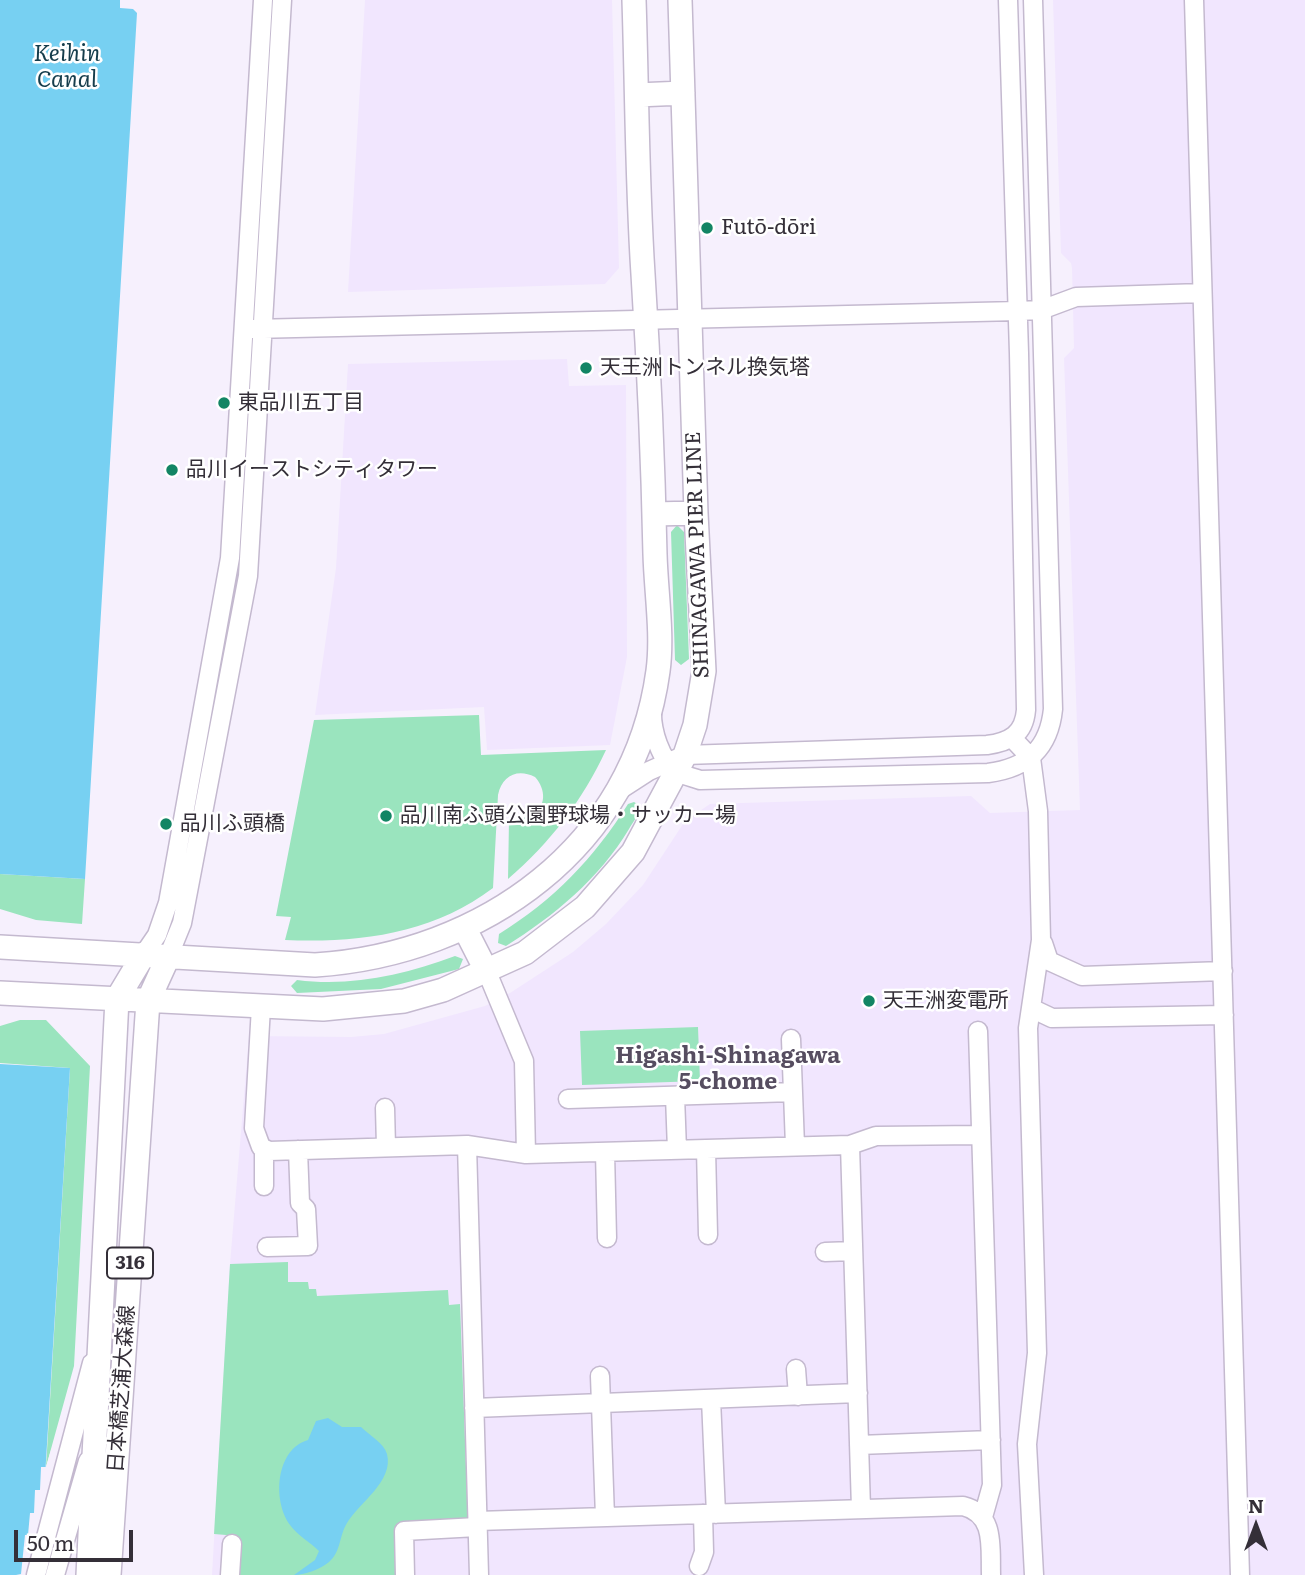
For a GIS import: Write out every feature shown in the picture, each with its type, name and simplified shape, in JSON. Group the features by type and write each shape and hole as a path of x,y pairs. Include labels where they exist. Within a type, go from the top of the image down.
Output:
{"main road":[{"name":"SHINAGAWA PIER LINE","path":"0,947 315,965 359,962 431,943 465,929 515,900 549,873 591,829 615,793 642,734 658,669 634,0"},
{"name":"SHINAGAWA PIER LINE","path":"117,999 261,1007 364,1007 404,1001 487,972 525,953 558,931 610,880 633,852 695,725 704,671 696,513 680,0"},
{"path":"637,95 683,93"},
{"path":"654,514 696,513"},
{"path":"465,929 487,972"},
{"name":"日本橋芝浦大森線","path":"88,1575 117,999 144,954"},
{"name":"日本橋芝浦大森線","path":"109,1575 148,1001 169,956"},
{"path":"0,993 117,999"}],"street":[{"path":"169,956 183,923 245,600 263,0"},
{"path":"144,954 157,935 168,904 227,582 254,329 282,0"},
{"path":"615,793 677,763 979,746 1013,738 1021,731 1026,710 1008,0"},
{"path":"652,698 651,719 656,737 677,763 700,780 1007,771 1031,758 1047,738 1053,709 1033,0"},
{"path":"1194,0 1240,1575"},
{"path":"254,329 1018,312 1041,310 1076,296 1202,293"},
{"path":"1013,738 1031,758 1038,811 1041,940 1033,1009 1028,1028 1037,1353 1027,1444 1034,1575"},
{"path":"1041,940 1049,961 1082,976 1223,971"},
{"path":"487,972 524,1060 526,1154"},
{"path":"261,1007 254,1128 264,1149 264,1186"},
{"path":"1033,1009 1052,1018 1224,1014"},
{"path":"978,1031 992,1485 983,1517"},
{"path":"791,1039 795,1146"},
{"path":"568,1099 793,1092"},
{"path":"675,1096 677,1150"},
{"path":"385,1108 386,1147"},
{"path":"264,1149 467,1145 526,1154 850,1145 876,1136 981,1135"},
{"path":"467,1145 479,1575"},
{"path":"850,1145 861,1509"},
{"path":"706,1149 708,1235"},
{"path":"267,1248 308,1246 306,1209 300,1203 298,1150"},
{"path":"605,1152 607,1238"},
{"path":"825,1252 853,1251"},
{"path":"36,1575 101,1332"},
{"path":"796,1369 798,1396"},
{"path":"600,1376 605,1517"},
{"path":"474,1408 858,1393"},
{"path":"699,1566 710,1514 711,1399"},
{"path":"859,1445 991,1440"},
{"path":"55,1575 95,1441"},
{"path":"405,1575 404,1531 605,1517 963,1506 974,1508 989,1528 991,1575"},
{"path":"229,1575 232,1544"}],"shaded area":[{"path":"365,0 612,0 619,268 605,284 348,292"},
{"path":"1053,0 1305,0 1305,1575 212,1575 230,1264 249,1036 351,1037 384,1034 485,1006 573,952 606,924 643,885 685,821 710,804 971,796 990,813 1080,810 1064,358 1074,348 1072,268 1071,263 1061,253"},
{"path":"567,359 569,386 626,385 627,657 610,745 487,750 484,707 315,715 336,568 348,364"}],"green space":[{"path":"677,525 684,532 689,659 681,665 675,660 671,532"},
{"name":"品川南ふ頭公園野球場・サッカー場","path":"479,715 481,755 606,750 587,786 552,835 508,879 509,820 531,816 540,808 543,798 543,792 535,777 516,774 503,783 498,795 493,888 470,904 445,916 394,932 341,940 285,940 291,917 276,916 314,720"},
{"path":"634,802 639,805 636,818 590,880 558,909 524,934 506,946 498,943 499,934 538,907 587,860 628,804"},
{"path":"0,874 85,879 82,924 36,920 0,909"},
{"path":"455,956 463,959 459,969 381,989 297,993 291,986 297,980 337,982 377,978"},
{"path":"20,1020 46,1020 90,1066 74,1366 46,1467 70,1068 0,1063 0,1026"},
{"path":"698,1027 700,1081 582,1085 580,1031"},
{"path":"288,1262 288,1282 308,1282 309,1289 316,1289 317,1296 448,1290 449,1305 460,1304 468,1522 397,1525 398,1575 235,1575 238,1536 214,1534 230,1264"}],"water":[{"name":"Keihin Canal","path":"0,0 120,0 120,8 133,9 137,13 85,879 0,874"},
{"path":"0,1064 70,1068 39,1575 0,1575"},
{"path":"328,1418 342,1427 361,1427 383,1446 388,1464 381,1482 347,1523 333,1558 317,1569 294,1575 315,1560 319,1551 293,1529 284,1515 279,1489 280,1476 289,1454 297,1445 308,1440 316,1421"}],"pier":[{"path":"51,1450 43,1575 16,1575 21,1574 25,1535 28,1535 30,1513 34,1513 35,1490 40,1490 41,1467 46,1467"}],"place":[{"name":"Futō-dōri","path":"707,228"},
{"name":"天王洲トンネル換気塔","path":"586,368"},
{"name":"東品川五丁目","path":"224,403"},
{"name":"品川イーストシティタワー","path":"172,470"},
{"name":"品川南ふ頭公園野球場・サッカー場","path":"386,816"},
{"name":"品川ふ頭橋","path":"166,824"},
{"name":"天王洲変電所","path":"869,1001"}],"district":[{"name":"Higashi-Shinagawa 5-chome","path":"728,1069"}]}
